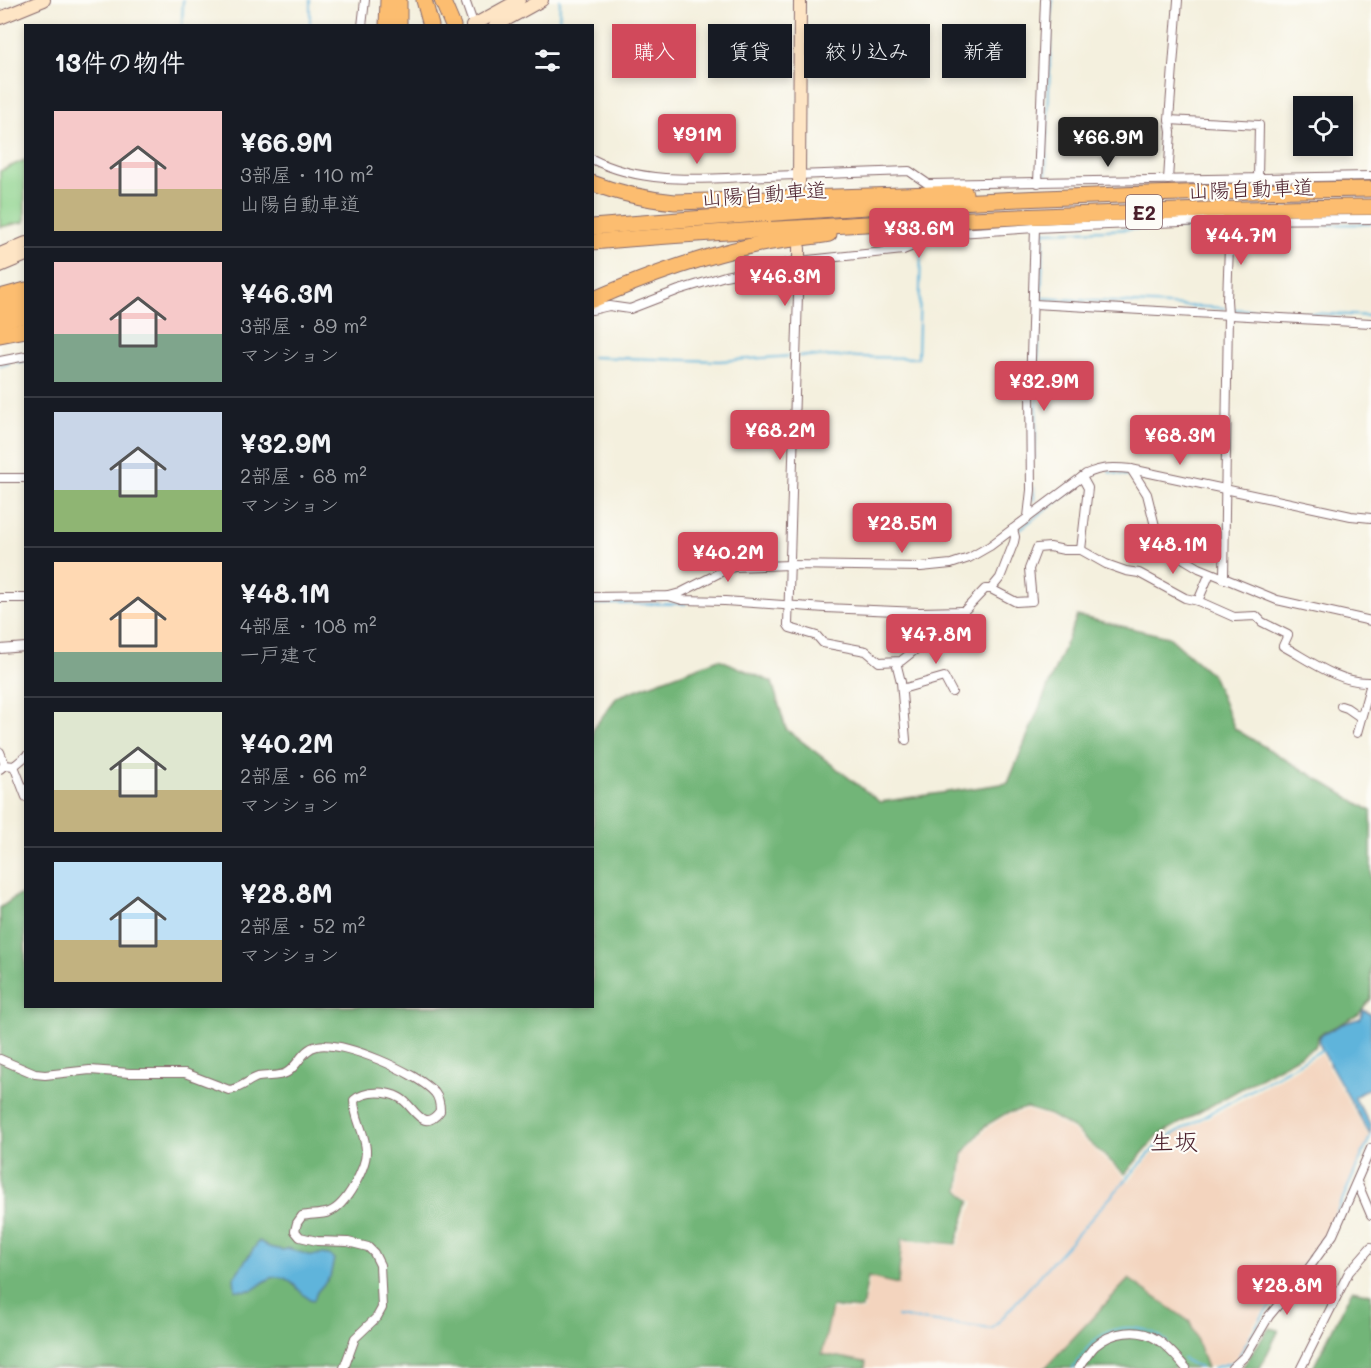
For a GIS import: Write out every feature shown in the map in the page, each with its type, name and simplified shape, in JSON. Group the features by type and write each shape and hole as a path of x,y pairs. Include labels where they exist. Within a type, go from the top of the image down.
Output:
{"highway":[{"path":"387,24 388,0"},
{"path":"399,0 399,24"},
{"path":"424,0 430,24"},
{"path":"442,0 452,24"},
{"path":"594,184 621,194 675,202 918,199"},
{"name":"山陽自動車道","path":"594,227 918,199 994,201 1195,192 1371,189"},
{"name":"山陽自動車道","path":"594,242 718,231 918,221 1293,207 1371,207"},
{"path":"594,299 633,282 694,261 756,245 918,221"},
{"path":"0,297 24,291"},
{"path":"0,308 24,302"},
{"path":"0,321 24,315"},
{"path":"0,335 24,330"}],"street":[{"path":"0,18 44,0"},
{"path":"362,24 365,0"},
{"path":"465,0 473,24"},
{"path":"475,24 519,0"},
{"path":"499,24 542,0"},
{"path":"799,180 800,0"},
{"path":"1043,182 1045,0"},
{"path":"1168,180 1178,0"},
{"path":"1170,120 1259,125 1258,178"},
{"path":"594,160 618,170 668,178 799,180 909,171 928,184 1371,176"},
{"path":"594,310 609,306 630,309 679,290 799,254 903,250 943,234 1041,228 1371,219"},
{"path":"1224,579 1230,224"},
{"path":"1028,517 1031,490 1030,390 1039,304 1041,228"},
{"path":"0,254 24,244"},
{"path":"799,254 788,606 790,628 817,636 824,643 866,651 879,662 902,661 935,634 959,619 961,613 1000,579 1014,542 1013,529"},
{"path":"0,266 24,256"},
{"path":"1039,304 1228,311 1371,323"},
{"path":"0,361 24,356"},
{"path":"594,597 669,596 734,567 938,566 969,558 1084,480 1098,468 1131,469 1351,516 1371,518"},
{"path":"1131,469 1147,494 1156,530 1184,559 1209,575 1277,600 1371,621"},
{"path":"0,478 24,478"},
{"path":"1082,550 1088,488 1084,480"},
{"path":"989,589 1016,602 1032,601 1029,569 1037,548 1082,550 1106,564 1139,573 1185,598 1198,601 1234,617 1256,616 1262,622 1288,635 1283,646 1334,674 1355,681 1371,683 1357,733"},
{"path":"1198,601 1209,575"},
{"path":"669,596 682,600 961,613"},
{"path":"0,598 24,598"},
{"path":"0,649 24,647"},
{"path":"896,662 902,689 906,740"},
{"path":"902,689 944,677 952,692"},
{"path":"1341,706 1360,717"},
{"path":"0,752 6,767 24,792"},
{"path":"6,767 24,757"},
{"path":"0,1059 35,1074 45,1075 90,1070 185,1073 229,1090 237,1089 256,1078 283,1075 316,1046 334,1046 393,1066 414,1077 436,1094 440,1111 431,1119 424,1120 416,1115 402,1098 388,1094 359,1095 354,1100 354,1107 366,1148 362,1169 350,1192 339,1206 328,1212 302,1216 297,1223 295,1231 300,1237 317,1241 348,1242 368,1247 380,1265 382,1308 377,1317 355,1338 344,1368"},
{"path":"1232,1368 1246,1355 1269,1316 1333,1235 1371,1148"},
{"path":"1357,1182 1371,1215"},
{"path":"1301,1368 1349,1272 1371,1247"},
{"path":"1078,1368 1095,1346 1106,1339 1132,1332 1146,1334 1157,1339 1186,1368"}],"shaded area":[{"path":"1321,1054 1369,1137 1324,1236 1264,1310 1254,1324 1240,1354 1231,1361 1208,1367 1197,1365 1070,1368 781,1368 815,1314 835,1310 864,1311 870,1278 899,1285 903,1241 958,1246 974,1202 961,1190 965,1154 987,1128 1008,1115 1027,1111 1049,1117 1074,1132 1129,1181 1165,1140 1244,1099"}],"green space":[{"path":"24,160 24,222 0,227 0,171"},
{"path":"1077,616 1169,637 1212,675 1235,729 1371,811 1371,999 1358,1015 1319,1035 1315,1047 1157,1136 1125,1174 1074,1129 1050,1115 1027,1108 1005,1114 985,1126 963,1154 959,1190 970,1201 956,1244 902,1239 898,1284 868,1277 862,1309 832,1307 822,1354 866,1362 865,1368 0,1368 0,908 17,896 24,894 24,1008 594,1008 594,728 617,697 719,659 772,682 786,729 880,802 1008,783"},
{"path":"1129,1279 1190,1322 1207,1368 1045,1368"},
{"path":"1352,1290 1371,1294 1371,1368 1313,1368"},
{"path":"1269,1328 1279,1330 1260,1368 1242,1368"}],"water":[{"path":"1363,1010 1371,1014 1371,1087 1354,1097 1371,1126 1370,1135 1319,1043 1320,1036 1340,1025 1361,1018"},
{"path":"259,1241 269,1247 283,1250 288,1248 311,1256 329,1255 334,1259 330,1277 317,1292 314,1300 306,1297 288,1280 279,1277 268,1280 252,1290 235,1290 234,1277"}],"waterway":[{"path":"182,24 183,0"},
{"path":"310,0 310,24"},
{"path":"559,24 560,0"},
{"path":"1046,178 1052,0"},
{"path":"1233,226 1371,224"},
{"path":"1044,232 1227,226"},
{"path":"1044,229 1041,298 1224,308"},
{"path":"799,356 918,358 921,251"},
{"path":"1035,458 1040,308"},
{"path":"1230,309 1371,316"},
{"path":"594,357 719,361 793,356"},
{"path":"17,362 24,361"},
{"path":"0,366 9,363"},
{"path":"1109,472 1133,477"},
{"path":"1029,522 1083,483"},
{"path":"1034,488 1034,500"},
{"path":"1147,509 1152,527"},
{"path":"1020,529 1029,522"},
{"path":"1157,537 1163,547 1180,561"},
{"path":"3,602 24,602"},
{"path":"594,604 686,604"},
{"path":"897,1317 992,1329 1161,1141 1322,1050"},
{"path":"1239,1356 1265,1312 1327,1234 1371,1135"},
{"path":"1073,1368 1093,1342 1117,1329 1135,1328 1152,1332 1167,1342"},
{"path":"1183,1359 1200,1368"},
{"path":"1213,1368 1233,1362"}],"district":[{"name":"生坂","path":"1174,1140"}]}
